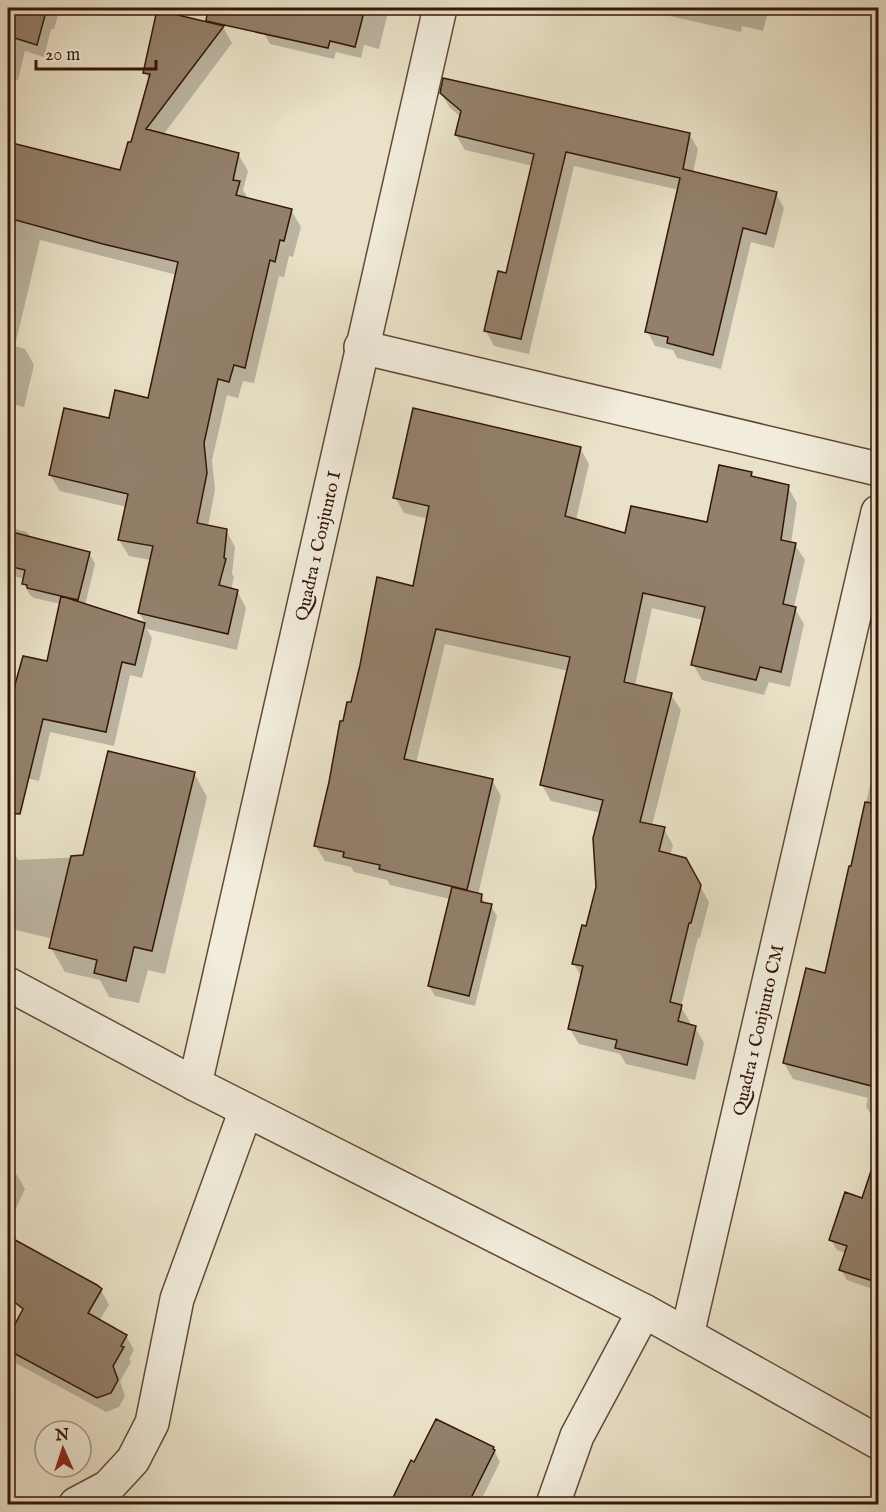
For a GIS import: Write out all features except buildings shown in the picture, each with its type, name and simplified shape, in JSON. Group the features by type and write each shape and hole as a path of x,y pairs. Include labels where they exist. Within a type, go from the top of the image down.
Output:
{"street":[{"name":"Quadra 1 Conjunto I","path":"195,1084 440,8"},
{"path":"361,347 879,469"},
{"name":"Quadra 1 Conjunto CM","path":"687,1335 879,512"},
{"path":"8,984 195,1084 644,1311 879,1442"},
{"path":"76,1504 108,1487 133,1460 152,1423 177,1299 246,1110"},
{"path":"554,1504 577,1436 644,1311"}]}
